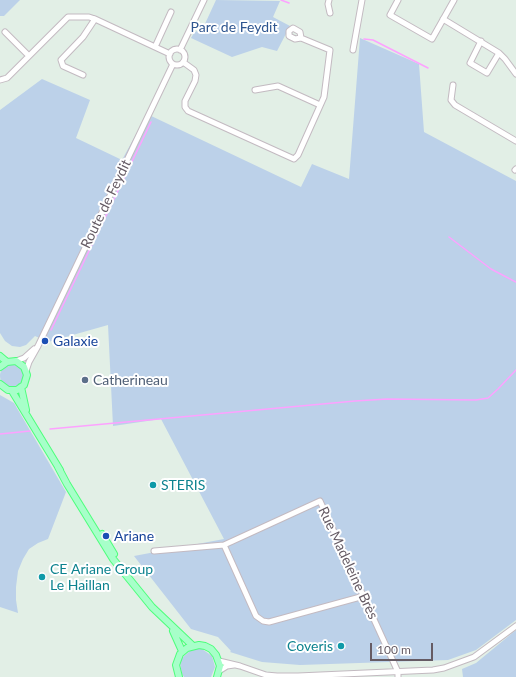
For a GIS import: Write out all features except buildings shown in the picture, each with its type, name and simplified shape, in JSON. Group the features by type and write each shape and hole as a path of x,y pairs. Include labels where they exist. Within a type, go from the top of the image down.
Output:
{"main road":[{"path":"0,356 7,362"},
{"path":"0,367 7,362 16,361 24,366 27,378 21,387 12,391"},
{"path":"0,384 4,388 12,391 28,415 105,548 144,598 169,625 192,646"},
{"path":"21,387 28,415"},
{"path":"169,625 176,635 182,651"},
{"path":"179,677 176,665 178,657 182,651 192,646 199,645 206,646 216,655 219,661 218,674"}],"street":[{"path":"180,50 204,0"},
{"path":"329,0 328,4 330,13"},
{"path":"353,50 362,0"},
{"path":"398,0 390,14 432,39 454,0"},
{"path":"155,47 171,12"},
{"path":"0,80 7,78 68,17 89,17 95,19 170,54"},
{"path":"83,74 63,66 61,60 83,37 95,19"},
{"path":"443,20 481,41 499,53 506,59 516,74"},
{"path":"5,32 29,56"},
{"path":"183,62 194,70 196,75 195,81 185,101 185,107 188,111 294,159 298,155 324,97 330,50 301,38"},
{"path":"481,41 470,63 487,73 499,53"},
{"path":"170,54 174,50 180,50"},
{"path":"180,50 184,56 183,62"},
{"path":"170,54 170,59 173,64 183,62"},
{"name":"Route de Feydit","path":"26,371 173,64"},
{"path":"453,85 451,100 455,105 516,141"},
{"path":"255,90 278,86 320,105"},
{"name":"Route de Feydit","path":"16,361 24,358 39,344"},
{"name":"Rue Madeleine Brès","path":"224,545 320,501 398,674"},
{"path":"154,551 224,545 256,616 263,621 269,622 364,596"},
{"path":"219,661 277,676 398,674 433,670 444,668 481,653 516,626"},
{"path":"218,674 228,666 235,664"}],"green space":[{"path":"0,0 20,0 4,16 0,16"},
{"name":"Parc de Feydit","path":"216,0 280,1 273,17 290,26 277,51 262,47 232,57 191,38 194,33 204,26"},
{"path":"360,38 419,64 424,132 516,181 516,620 476,650 448,660 300,665 262,662 230,652 231,651 218,637 191,629 134,556 224,539 161,419 113,426 108,325 48,342 35,336 26,345 20,347 12,346 5,341 0,333 0,110 42,79 90,100 76,138 122,160 147,114 301,187 312,164 349,179"},
{"path":"12,364 20,368 24,376 20,384 12,388 4,384 0,376 4,368"},
{"path":"0,395 14,403 66,492 48,539 29,549 18,571 16,600 18,613 0,607"},
{"path":"516,630 516,677 463,677 462,669 476,663"},
{"path":"202,649 212,656 215,667 211,677 184,677 182,674 180,663 182,658 191,650"}],"waterway":[{"path":"281,0 289,3"},
{"path":"364,39 373,40 428,68"},
{"path":"51,330 151,122"},
{"path":"449,237 491,269 516,282"},
{"path":"50,429 355,401 387,399 476,400 488,398 516,370"},
{"path":"0,434 30,431"}],"place":[{"name":"Galaxie","path":"45,341"},
{"name":"Catherineau","path":"85,380"},
{"name":"STERIS","path":"153,485"},
{"name":"Ariane","path":"106,536"},
{"name":"CE Ariane Group Le Haillan","path":"42,577"},
{"name":"Coveris","path":"341,646"}]}
